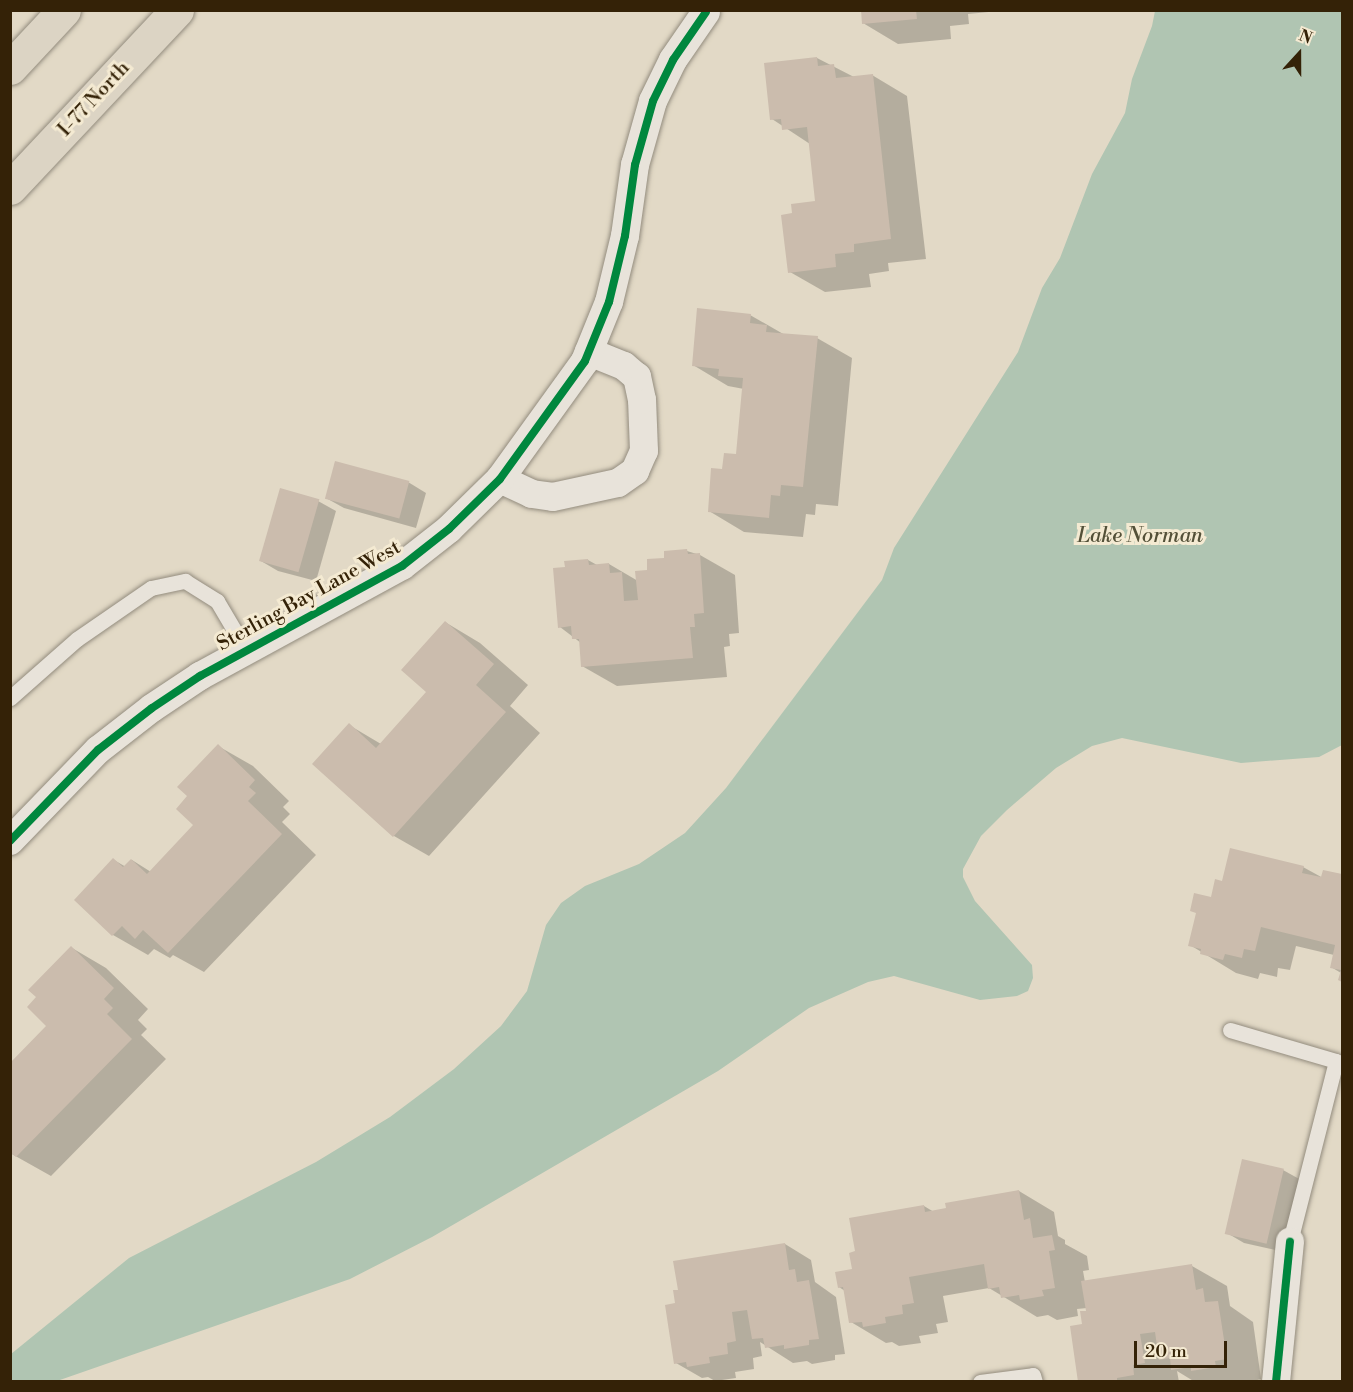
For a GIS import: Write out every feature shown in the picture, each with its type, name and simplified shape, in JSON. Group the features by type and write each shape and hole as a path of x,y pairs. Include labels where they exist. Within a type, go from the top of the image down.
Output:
{"highway":[{"path":"10,68 64,10"},
{"name":"I-77 North","path":"10,188 177,10"}],"street":[{"name":"Sterling Bay Lane West","path":"10,841 98,750 152,708 200,676 402,566 449,529 500,479 585,361 589,352 609,302 625,236 636,165 653,101 674,60 707,11"},
{"path":"500,479 532,494 553,496 618,483 635,471 644,451 642,400 637,377 624,366 589,352"},
{"path":"1276,1382 1290,1242"}],"lane":[{"path":"10,698 77,639 151,588 185,581 217,601 246,651"},
{"path":"1230,1030 1336,1060 1290,1242"},
{"path":"980,1382 1033,1375 1035,1382"}],"water":[{"name":"Lake Norman","path":"1155,11 1342,11 1342,745 1319,757 1241,763 1122,738 1092,746 1056,768 1007,810 981,836 963,869 963,877 975,901 1032,965 1033,978 1028,991 1017,996 980,1000 894,976 868,982 809,1008 718,1071 432,1237 350,1279 57,1381 11,1381 11,1354 129,1258 316,1162 390,1117 454,1069 501,1026 527,991 546,925 561,903 585,886 639,864 685,833 726,788 882,580 894,548 1018,352 1042,288 1060,258 1092,174 1125,113 1132,79 1152,26"}],"building":[{"path":"861,10 916,10 917,19 862,24"},
{"path":"817,57 818,66 834,64 836,78 873,74 891,239 854,244 854,252 835,254 836,267 788,273 781,215 792,213 791,204 815,201 807,127 782,130 781,119 770,120 764,63"},
{"path":"697,308 751,314 750,323 767,325 766,332 818,336 803,487 781,485 780,496 771,495 769,518 708,512 711,468 722,469 724,453 736,454 743,378 718,376 719,369 692,366"},
{"path":"335,461 409,481 399,519 325,499"},
{"path":"280,488 319,499 298,572 259,561"},
{"path":"687,549 688,554 700,553 704,613 694,614 695,627 690,627 693,658 581,667 579,639 572,639 571,626 558,628 553,568 565,567 564,561 588,559 589,565 609,563 610,573 622,572 624,601 638,600 635,571 647,570 647,559 664,558 664,551"},
{"path":"445,621 494,664 476,685 506,712 393,837 312,764 349,723 376,748 426,692 401,670"},
{"path":"218,744 255,780 249,787 256,793 248,801 282,834 168,953 143,930 135,939 122,926 112,936 74,900 113,858 123,867 131,859 147,874 193,825 176,809 187,796 177,787"},
{"path":"1230,848 1304,866 1302,873 1321,877 1323,870 1342,874 1342,982 1338,980 1341,970 1330,968 1335,945 1261,927 1255,951 1244,949 1242,958 1225,954 1223,960 1200,954 1201,949 1188,946 1196,913 1190,911 1194,893 1211,897 1215,879 1222,881"},
{"path":"71,946 114,988 104,999 113,1008 107,1014 132,1039 16,1157 10,1152 10,1063 46,1026 27,1007 36,997 28,990"},
{"path":"1242,1159 1284,1169 1267,1244 1225,1234"},
{"path":"1019,1190 1024,1220 1030,1218 1033,1238 1052,1235 1055,1250 1049,1251 1055,1288 1042,1290 1044,1296 1020,1300 1019,1295 1001,1298 999,1287 988,1289 984,1264 909,1277 914,1303 902,1305 903,1314 885,1317 886,1323 863,1327 862,1322 849,1323 843,1287 838,1288 835,1272 852,1269 849,1253 855,1251 849,1218 924,1205 925,1212 946,1208 945,1203"},
{"path":"785,1243 789,1270 795,1269 797,1282 809,1280 819,1339 809,1340 809,1345 784,1349 784,1345 765,1348 763,1338 752,1339 747,1310 732,1312 736,1341 727,1343 728,1354 709,1357 710,1363 687,1367 686,1362 674,1364 665,1305 675,1303 673,1290 678,1290 673,1261"},
{"path":"1192,1264 1196,1290 1203,1288 1205,1302 1218,1301 1227,1359 1215,1361 1216,1367 1191,1371 1191,1367 1171,1370 1170,1358 1159,1360 1155,1332 1140,1334 1145,1363 1133,1365 1134,1375 1117,1378 1117,1382 1078,1382 1070,1326 1082,1324 1080,1311 1086,1311 1081,1281"}],"cycle path":[{"path":"10,841 98,750 152,708 200,676 402,566 449,529 500,479 585,361 609,302 625,236 635,165 653,101 673,60 706,12"},
{"path":"1276,1382 1290,1242"}]}
